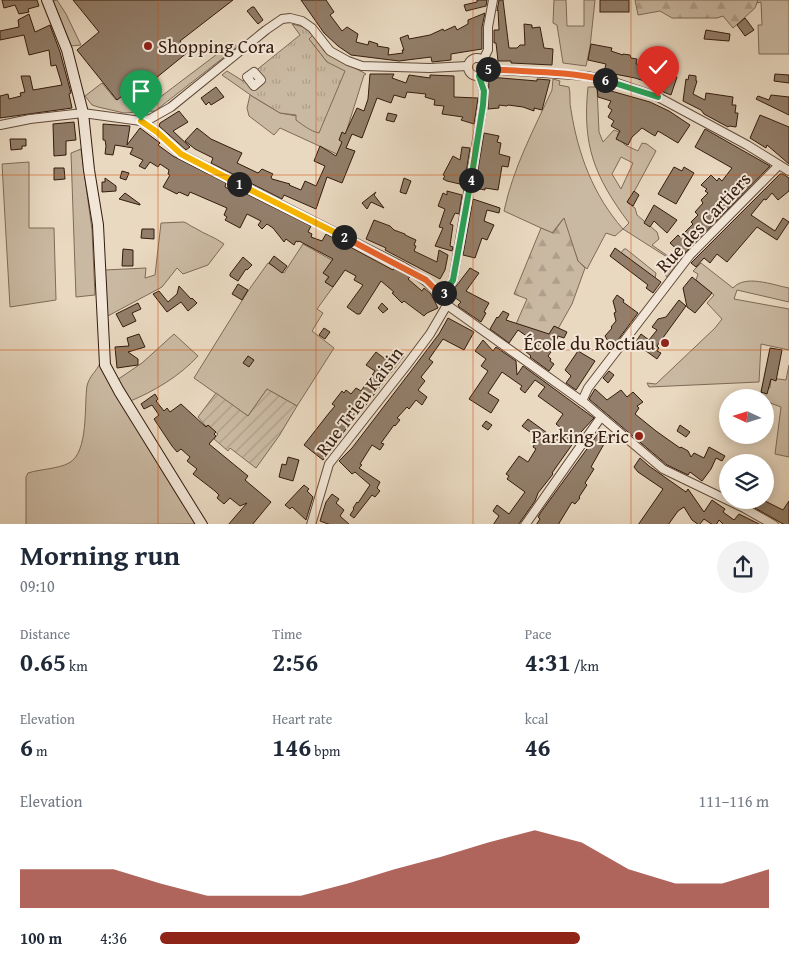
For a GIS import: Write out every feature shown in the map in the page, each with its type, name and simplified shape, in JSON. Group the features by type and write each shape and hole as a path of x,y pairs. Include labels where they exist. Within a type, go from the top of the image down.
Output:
{"street":[{"path":"47,0 67,50 82,113 98,225 106,364 119,391 202,524"},
{"path":"483,60 488,50 488,27 493,0"},
{"path":"0,125 30,119 82,113 141,121 150,119 171,108 282,19 294,18 308,24 330,51 354,64 369,67 421,68 467,66"},
{"path":"478,58 486,64 486,69 483,74 474,76 469,73 467,66 472,59 478,58"},
{"path":"486,69 587,76 614,82 658,97 747,145 789,171"},
{"path":"442,296 453,280 470,186 483,105 484,91 479,76"},
{"path":"141,121 157,132 181,154 426,280 442,296 447,304 582,401 664,469 774,524"},
{"name":"Rue des Cartiers","path":"582,401 594,381 690,254 779,165"},
{"name":"Rue Trieu Kaisin","path":"310,524 330,464 430,334 447,304"},
{"path":"525,524 601,417"}],"green space":[{"path":"57,0 81,45 71,46 53,1"},
{"path":"554,0 566,0 567,26 584,26 584,0 595,0 586,66 563,63 557,25 553,23"},
{"path":"635,0 758,0 755,8 733,28 723,16 717,18 672,18 660,11 638,15"},
{"path":"757,0 789,0 789,54 759,54 758,25 762,25 761,2 757,3"},
{"path":"292,24 304,27 314,34 309,39 327,62 345,71 319,133 296,120 296,115 280,113 222,75 227,71 243,81 300,35"},
{"path":"314,34 324,51 366,74 364,75 339,155 280,128 274,135 249,116 247,108 250,95 280,113 297,116 327,62 309,39"},
{"path":"233,42 237,47 155,111 124,113 92,105 85,96 102,83 116,100 127,93 133,99 138,100 147,100 150,96 155,99 159,98"},
{"path":"553,79 560,81 559,85 569,87 570,107 574,126 588,173 603,202 623,229 615,236 606,233 587,269 578,261 563,219 552,233 504,211 518,164 552,90"},
{"path":"588,87 597,87 599,132 603,142 614,130 619,132 617,135 625,145 638,151 642,143 647,144 656,151 628,203 635,208 637,215 657,232 659,239 652,245 678,263 667,277 663,272 667,263 667,257 623,229 629,223 599,175 589,143 587,126","holes":["621,157 633,163 621,189 612,174"]},
{"path":"81,149 92,230 95,295 76,297 71,153"},
{"path":"29,162 29,228 54,228 56,300 10,307 2,164"},
{"path":"564,218 578,261 585,268 572,304 550,343 522,333 526,327 516,324 527,299 514,294 541,228 553,233"},
{"path":"184,222 224,244 208,265 183,274 177,268 162,287 104,318 105,270 146,268 145,278 155,275 161,223"},
{"path":"303,244 337,263 325,282 333,287 317,309 323,313 312,331 334,348 297,406 267,389 248,416 194,378 248,291 268,263 284,273"},
{"path":"624,249 656,273 655,279 621,253"},
{"path":"701,263 733,288 738,284 752,281 789,288 789,302 737,290 734,299 789,309 789,350 761,344 759,382 649,387 647,383 656,384 715,328 722,319 707,303 714,295 696,280 698,274 693,271"},
{"path":"174,334 198,356 166,383 128,402 117,380 142,363"},
{"path":"100,363 197,524 26,524 26,477 28,473 65,465 75,457 83,439 87,386 89,379"},
{"path":"789,365 789,457 775,454 781,407 774,404 774,389 762,389 763,386 770,388 771,378 786,380"},
{"path":"267,389 297,406 279,436 256,468 230,448 228,451 214,439 218,434 206,426 198,417 216,393 248,416"}],"building":[{"path":"2,0 37,0 39,6 28,9 29,12 19,14 15,5 4,8"},
{"name":"Shopping Cora","path":"73,0 233,0 180,41 188,52 140,91 136,85 117,100 77,50 99,32"},
{"path":"301,0 326,0 334,12 330,15 342,31 347,27 358,34 356,42 368,45 369,41 378,44 377,46 389,48 388,55 403,53 402,50 404,50 400,38 408,35 409,39 430,35 455,26 457,30 468,24 468,20 485,13 482,27 482,49 451,54 451,60 432,62 431,57 399,61 351,55 324,33"},
{"path":"477,0 487,0 486,6 466,11 464,5 477,2"},
{"path":"499,0 503,0 509,48 525,45 524,24 532,25 532,28 540,27 544,48 553,49 552,65 498,61 496,43 494,43 494,30 499,30 497,11"},
{"path":"600,0 629,0 629,12 600,12"},
{"path":"254,7 263,20 258,24 247,11"},
{"path":"29,14 35,32 50,25 60,52 71,93 69,94 72,108 0,118 0,96 8,94 9,99 21,96 20,93 25,92 21,76 30,76 33,90 62,85 56,65 51,66 49,50 29,55 24,35 0,40 0,31 19,27 18,20"},
{"path":"745,18 754,30 745,36 737,25"},
{"path":"706,30 730,34 729,41 704,39"},
{"path":"591,44 612,48 611,51 623,55 630,55 631,58 637,59 636,64 646,66 652,74 654,66 657,67 658,62 672,69 670,75 677,77 671,95 661,91 663,87 635,78 604,72 606,64 588,60"},
{"path":"370,74 394,74 392,78 406,83 409,75 430,78 430,75 454,76 454,97 478,98 474,124 461,120 463,117 442,114 444,106 434,105 435,100 425,97 426,94 407,92 405,98 394,95 391,103 377,98 362,138 352,134 346,148 355,151 342,183 327,177 316,209 284,195 282,199 211,163 213,158 195,149 185,141 197,128 211,139 242,153 237,163 258,173 262,169 273,174 272,179 290,184 301,190 305,181 316,186 325,166 314,161 320,146 336,156 342,142 339,140 342,132 345,134 357,108 364,111 368,99"},
{"path":"775,74 789,75 789,83 774,81"},
{"path":"689,75 696,76 697,81 693,94 705,100 706,93 733,97 732,105 736,105 735,113 738,113 736,127 728,127 683,101 686,79 688,80"},
{"path":"489,77 537,81 537,79 550,80 542,110 534,108 534,111 508,105 499,105 499,108 488,109"},
{"path":"216,87 224,97 211,105 209,102 206,105 201,98"},
{"path":"597,87 650,102 669,111 690,125 678,143 658,131 655,136 642,128 632,137 628,145 616,139 620,131 611,126 614,121 608,117 612,110 608,107 611,101 598,97"},
{"path":"771,95 789,97 789,115 756,99 758,96 769,100"},
{"path":"179,111 188,122 173,131 190,147 186,150 159,126 160,123"},
{"path":"388,113 397,115 394,122 386,120"},
{"path":"760,115 789,127 789,164 767,145 766,148 750,138"},
{"path":"74,122 76,140 66,141 66,155 54,156 53,124"},
{"path":"103,124 130,126 127,145 140,128 160,143 158,145 173,156 226,183 225,187 243,196 245,193 311,226 308,232 312,234 311,237 322,241 326,234 393,270 394,268 410,277 408,279 422,291 424,288 431,294 438,308 424,316 404,301 402,303 392,293 394,292 381,281 360,314 357,314 347,307 363,285 354,280 356,276 345,270 333,287 325,282 329,277 323,273 333,259 299,241 296,241 294,245 286,239 284,242 273,228 267,224 262,229 258,225 261,221 247,214 240,228 225,220 227,217 224,215 227,208 190,192 188,196 179,192 177,194 163,187 170,175 168,174 169,170 160,164 158,167 150,162 145,169 139,166 143,160 130,154 133,148 115,145 113,155 105,154 106,146 105,140 103,140"},
{"path":"705,129 770,166 683,255 670,243 678,235 680,237 693,224 691,222 698,215 695,212 703,203 701,200 708,193 705,191 707,189 701,185 711,175 717,181 719,178 722,181 732,168 695,147"},
{"path":"484,133 499,136 497,142 501,143 499,154 510,157 508,167 502,166 498,190 475,188"},
{"path":"10,139 26,139 26,146 22,146 22,149 11,150"},
{"path":"462,147 470,148 464,185 443,179 445,176 443,175 453,156 460,160"},
{"path":"674,167 682,171 684,167 694,173 676,204 658,194"},
{"path":"54,168 64,168 65,179 54,180"},
{"path":"122,171 129,173 126,180 120,178"},
{"path":"780,174 789,178 789,191 778,200 772,193 766,200 764,199 751,215 775,231 783,218 789,222 777,240 757,227 727,262 717,254 710,263 704,258 696,267 691,263"},
{"path":"105,178 116,186 116,191 102,192 102,182 105,182"},
{"path":"404,178 411,181 406,194 400,192"},
{"path":"447,191 462,195 459,214 455,213 450,224 453,225 450,246 453,247 452,251 435,246 443,228 439,227 445,209 438,206 443,193 447,195"},
{"path":"634,191 639,195 633,206 627,202"},
{"path":"376,192 374,195 384,208 371,202 367,209 362,203"},
{"path":"125,193 140,204 140,205 119,199"},
{"path":"473,199 500,208 499,213 487,210 484,221 494,225 487,240 482,238 475,258 463,255"},
{"path":"654,205 677,220 667,233 654,221 650,227 644,223"},
{"path":"374,220 416,240 414,251 437,262 439,250 448,255 445,270 440,279 385,250 386,248 366,239"},
{"path":"142,229 154,229 154,239 141,238"},
{"path":"615,248 661,282 653,293 646,288 648,285 610,256"},
{"path":"123,249 133,250 133,266 122,266"},
{"path":"274,256 287,266 282,273 269,263"},
{"path":"243,257 252,265 246,269 238,281 230,276 230,274"},
{"path":"470,268 479,273 466,291 489,303 481,322 459,307 458,305 461,302 450,294"},
{"path":"692,277 712,293 695,313 687,307 683,288"},
{"path":"238,284 248,290 242,300 232,294"},
{"path":"179,286 197,303 188,311 181,302 167,312 153,294 159,291 168,302 177,294"},
{"path":"617,295 638,313 612,348 605,336 616,321 613,301"},
{"path":"679,300 686,306 657,346 659,348 657,351 661,353 657,359 635,343 641,334 649,340 657,330 652,327 658,319 666,317"},
{"path":"138,303 141,309 132,313 136,321 123,327 116,314"},
{"path":"382,303 388,309 383,313 378,308"},
{"path":"503,311 509,314 506,320 549,334 554,326 567,332 564,338 558,336 557,339 553,337 546,348 551,352 548,356 554,364 549,371 525,351 530,344 525,341 528,337 518,330 509,343 490,329"},
{"path":"448,318 474,332 464,350 443,339 429,359 433,362 421,377 425,381 418,390 427,397 422,405 416,400 409,409 407,407 397,418 400,420 381,443 384,444 380,450 372,445 359,468 380,482 377,488 380,491 375,497 372,495 354,518 350,515 353,508 370,485 355,472 352,474 339,461 352,448 411,371 439,334"},
{"path":"324,328 330,332 325,339 319,335"},
{"path":"139,334 145,347 128,352 138,359 138,365 117,368 115,347 129,346 127,338"},
{"path":"483,340 493,351 496,347 516,361 517,375 523,366 594,418 581,432 519,524 494,524 499,516 493,511 497,505 509,514 525,492 507,479 509,476 506,474 519,456 528,462 536,449 533,447 538,438 522,426 528,419 554,438 561,428 556,424 563,414 538,396 545,387 535,380 525,393 520,389 522,386 502,372 488,393 499,400 491,413 469,399 488,371 481,366 486,359 475,351"},
{"path":"770,348 782,350 776,381 771,379 768,389 762,389"},
{"path":"578,351 595,361 576,390 566,383 571,376 565,370"},
{"path":"376,352 389,362 398,352 404,356 323,460 304,445 335,406 332,404 342,391 344,393 346,390 351,394 356,388 361,391 375,371 366,365"},
{"path":"248,356 254,360 249,367 243,363"},
{"path":"609,371 614,375 608,383 603,378"},
{"path":"595,389 607,400 621,390 627,397 633,392 643,402 637,406 639,408 635,414 680,448 688,451 691,457 694,453 704,458 709,447 721,454 719,454 719,460 716,458 702,481 690,472 688,475 667,465 589,399"},
{"path":"155,394 158,399 156,401 164,411 167,408 170,412 181,404 206,427 208,425 216,432 214,434 216,436 209,444 248,476 245,480 271,502 253,524 229,524 247,503 240,506 230,498 224,504 217,498 219,495 215,491 193,474 197,469 187,461 190,457 181,449 177,452 172,446 154,419 159,415 152,405 144,409 141,404"},
{"path":"486,421 492,425 488,430 482,426"},
{"path":"680,425 690,432 686,437 677,431"},
{"path":"600,431 608,437 591,467 594,469 585,483 587,485 580,498 575,504 572,502 559,524 537,524 541,512"},
{"path":"288,457 299,460 293,481 279,477 282,464 286,465"},
{"path":"640,458 686,492 688,489 704,512 712,500 719,505 719,509 725,509 723,512 734,520 739,514 759,524 723,524 719,520 717,524 712,524 704,519 698,524 692,520 684,507 678,511 669,524 639,524 663,489 638,472 634,467"},
{"path":"304,485 309,489 307,491 313,497 306,520 292,507 290,509 285,505"},
{"path":"332,494 339,499 336,503 344,510 340,516 349,524 328,524 320,521 326,502"},
{"path":"789,501 789,524 783,524 757,509 774,509 774,506 783,510"}],"place":[{"name":"Shopping Cora","path":"148,46"},
{"name":"École du Roctiau","path":"665,343"},
{"name":"Parking Eric","path":"639,436"}],"route":[{"path":"141,121 157,132 181,154 402,266 426,280 442,296 453,280 483,105 484,91 479,76 486,69 587,76 614,82 658,97"}]}
